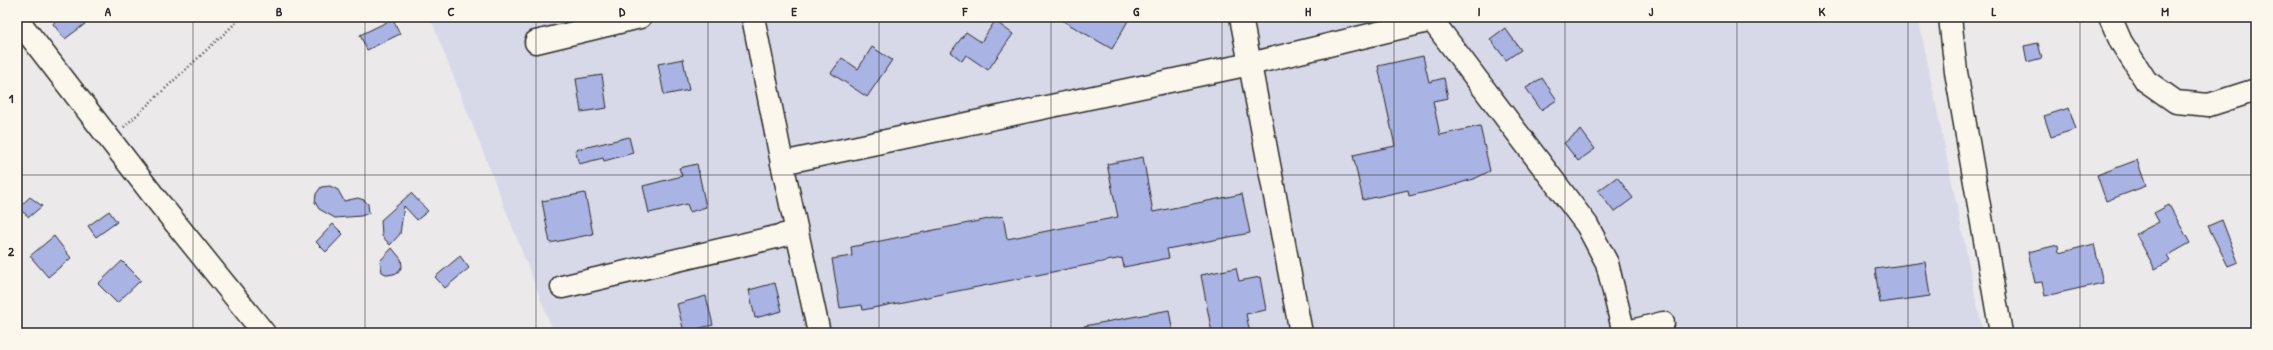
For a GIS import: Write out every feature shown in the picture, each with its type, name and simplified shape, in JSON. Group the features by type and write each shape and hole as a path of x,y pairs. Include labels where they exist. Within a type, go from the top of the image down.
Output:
{"street":[{"path":"536,42 640,17"},
{"path":"753,17 782,163 820,333"},
{"path":"1241,17 1301,333"},
{"path":"2110,17 2121,42 2146,81 2176,102 2208,105 2256,90"},
{"path":"782,163 1250,64 1431,18 1587,225 1607,262 1624,333 1663,323"},
{"path":"1953,18 1956,72 2001,333"},
{"path":"17,19 109,140 264,333"},
{"path":"562,287 797,232"}],"path":[{"path":"109,140 242,17"}],"shaded area":[{"path":"430,17 1918,17 1983,333 554,333"}],"building":[{"path":"58,17 74,17 85,24 65,39 53,24"},
{"path":"1056,17 1130,17 1112,49"},
{"path":"393,19 400,34 367,50 360,35"},
{"path":"995,21 1013,34 988,70 966,55 962,61 951,52 966,32 981,42"},
{"path":"1505,28 1521,50 1506,60 1490,39"},
{"path":"2038,43 2042,58 2027,62 2024,46"},
{"path":"872,47 892,60 867,97 831,73 842,58 858,69"},
{"path":"1423,56 1429,82 1444,78 1448,98 1433,101 1440,135 1480,126 1490,171 1476,178 1448,187 1409,196 1408,190 1363,200 1353,155 1395,146 1378,66"},
{"path":"683,59 689,90 664,95 658,64"},
{"path":"602,75 607,108 581,112 576,79"},
{"path":"1542,78 1557,100 1541,110 1526,88"},
{"path":"2069,108 2076,129 2051,137 2044,116"},
{"path":"1581,130 1595,149 1578,161 1564,143"},
{"path":"629,137 633,153 604,161 603,158 579,164 575,150"},
{"path":"1143,157 1153,212 1242,194 1250,233 1167,249 1169,258 1124,267 1122,258 863,310 862,305 840,308 832,259 852,256 851,247 1003,216 1007,239 1118,217 1107,164"},
{"path":"2137,160 2146,186 2106,201 2097,175"},
{"path":"697,164 706,207 690,212 687,204 649,213 643,186 682,176 679,168"},
{"path":"1617,177 1633,198 1614,212 1598,191"},
{"path":"330,186 338,190 344,201 358,198 364,200 368,204 369,213 361,216 335,218 319,209 315,202 316,194 321,187"},
{"path":"411,193 428,211 417,220 404,206 400,234 390,245 382,236 381,220"},
{"path":"585,193 593,234 550,243 542,201"},
{"path":"30,197 42,206 29,217 18,208"},
{"path":"2169,205 2190,243 2167,256 2170,261 2155,269 2136,234 2159,222 2154,213"},
{"path":"109,211 117,222 96,237 88,226"},
{"path":"2222,220 2238,262 2228,266 2208,226"},
{"path":"333,224 343,234 326,252 316,242"},
{"path":"54,236 71,258 48,277 30,256"},
{"path":"2094,244 2103,283 2045,296 2042,282 2035,283 2028,252 2058,245 2059,253"},
{"path":"392,248 401,259 402,266 398,273 388,275 382,272 380,261"},
{"path":"460,256 469,268 445,288 435,277"},
{"path":"122,261 141,280 117,303 98,284"},
{"path":"1925,262 1930,296 1880,303 1875,269"},
{"path":"1236,268 1239,281 1260,277 1266,310 1246,314 1250,333 1212,333 1201,275"},
{"path":"775,283 782,311 755,318 749,290"},
{"path":"706,296 713,325 684,332 677,304"},
{"path":"1169,310 1173,333 1085,333 1084,326"}]}
